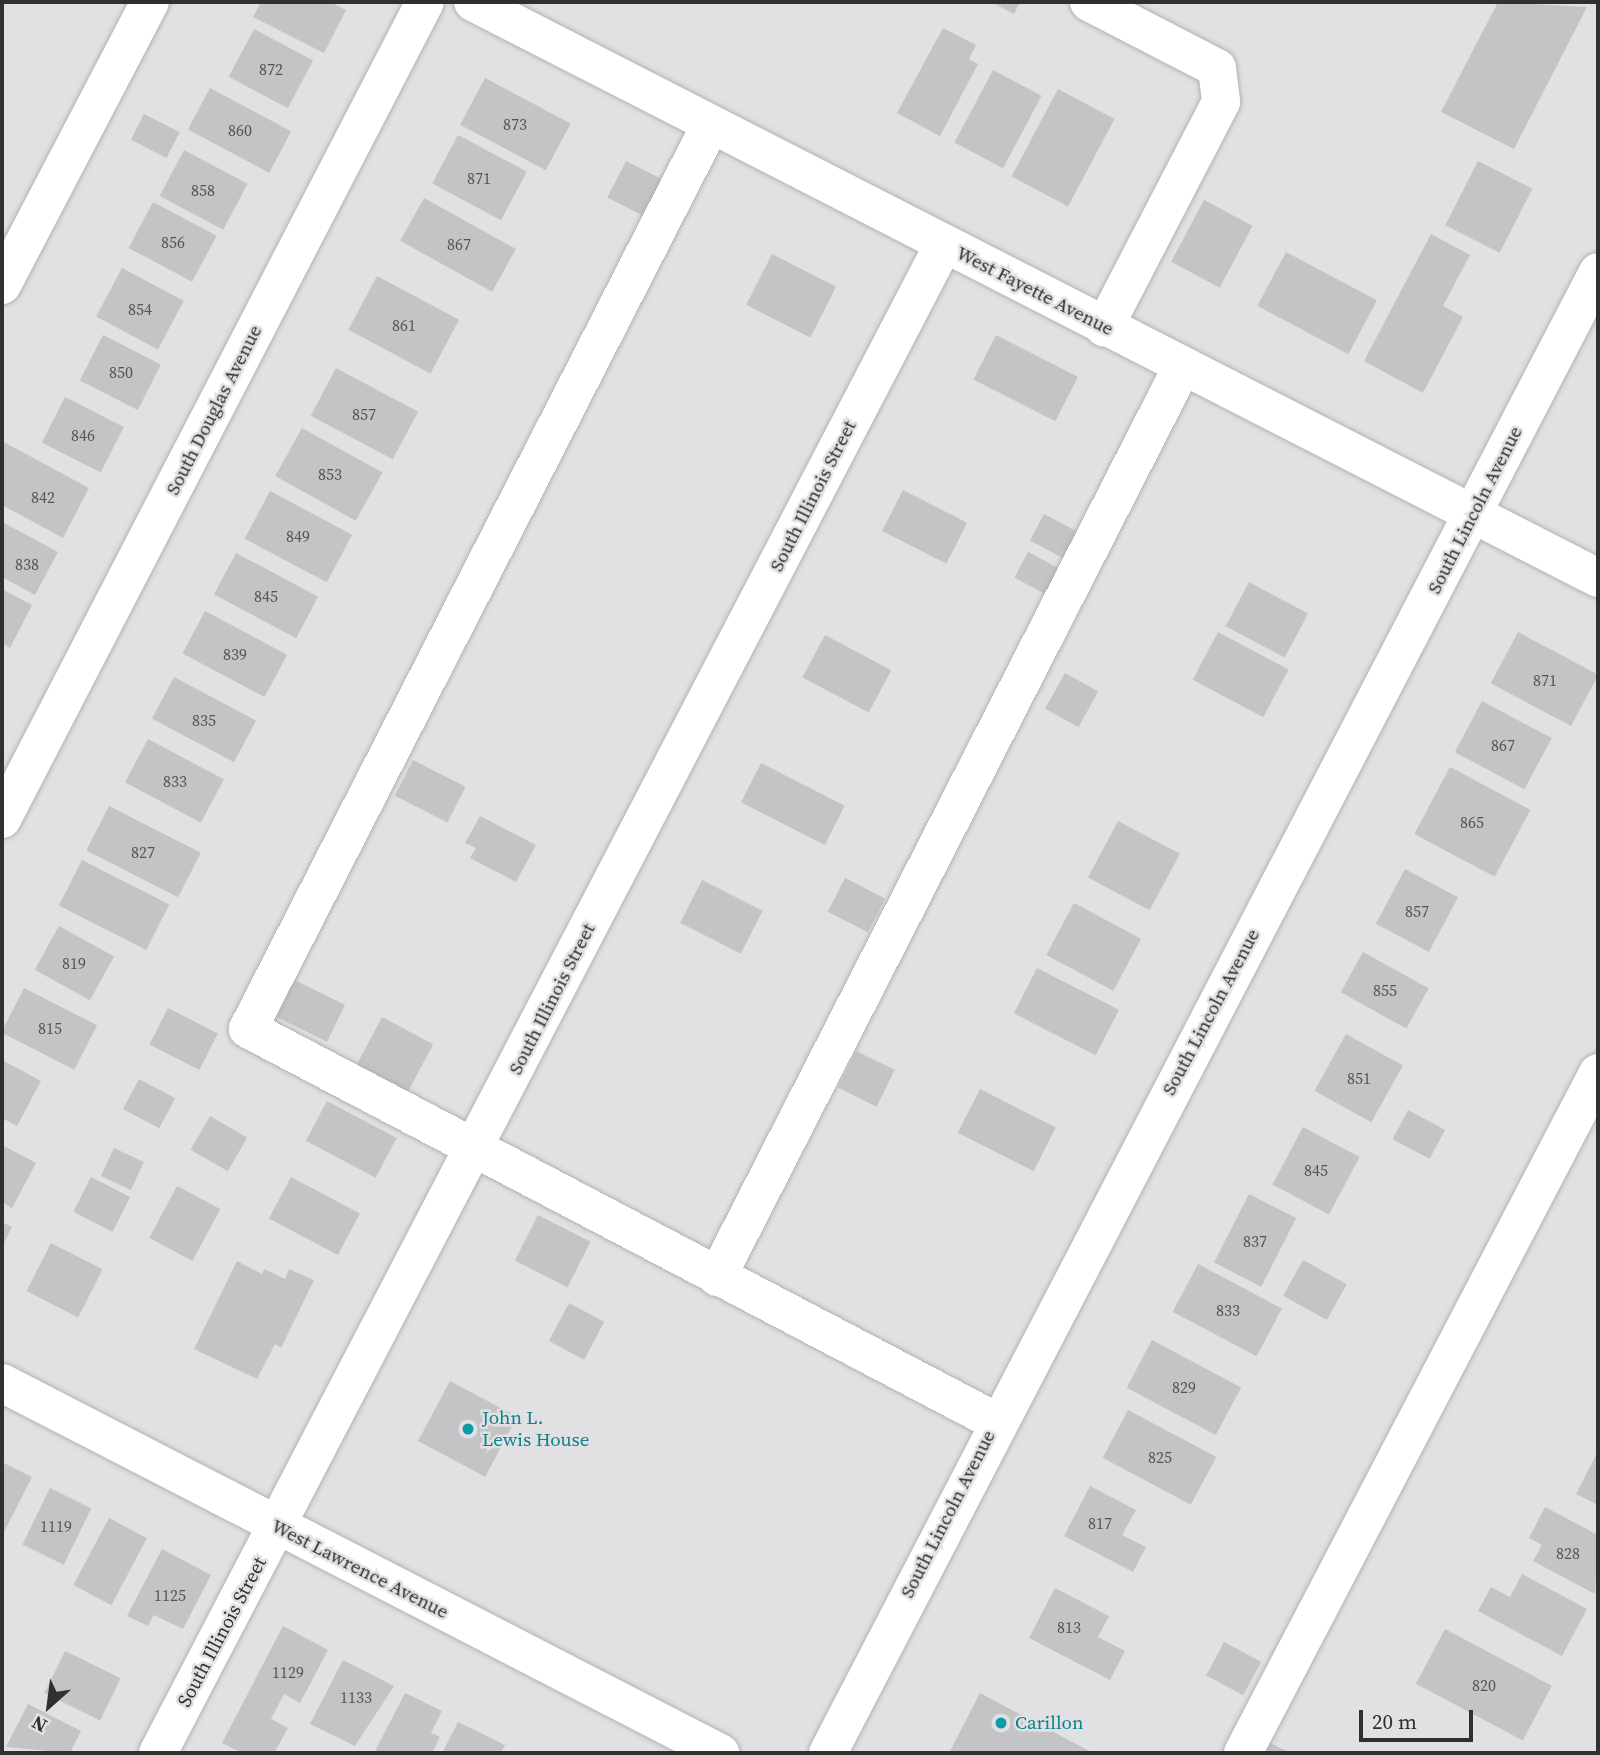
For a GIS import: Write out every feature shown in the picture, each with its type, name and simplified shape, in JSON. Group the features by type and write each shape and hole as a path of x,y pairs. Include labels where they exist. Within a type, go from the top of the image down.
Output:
{"street":[{"path":"2,285 150,2"},
{"name":"South Douglas Avenue","path":"2,818 425,2"},
{"name":"West Fayette Avenue","path":"473,2 1104,328 1598,578"},
{"path":"1089,2 1217,68 1221,102 1104,328"},
{"path":"710,125 248,1029 474,1151 995,1421"},
{"name":"South Illinois Street","path":"159,1753 944,244"},
{"name":"South Lincoln Avenue","path":"828,1753 995,1421 1474,513 1598,272"},
{"path":"717,1277 1182,367"},
{"path":"1243,1753 1598,1073"},
{"name":"West Lawrence Avenue","path":"2,1383 720,1753"}],"building":[{"path":"261,2 330,2 346,10 324,53 253,17"},
{"path":"991,2 1020,2 1014,14"},
{"path":"1498,2 1587,7 1514,149 1441,112"},
{"path":"943,28 976,45 969,59 978,64 940,136 897,113"},
{"path":"254,29 313,60 288,108 229,77"},
{"path":"993,70 1042,96 1003,168 955,142"},
{"path":"485,78 571,124 546,170 460,125"},
{"path":"210,88 291,131 269,173 188,129"},
{"path":"1058,89 1115,119 1068,206 1012,176"},
{"path":"144,114 180,132 166,158 131,140"},
{"path":"458,135 527,172 501,220 432,184"},
{"path":"184,150 248,184 223,230 160,196"},
{"path":"626,161 669,183 650,219 607,198"},
{"path":"1478,161 1532,189 1500,253 1445,225"},
{"path":"424,198 516,249 492,292 400,241"},
{"path":"1204,200 1253,226 1220,288 1171,262"},
{"path":"153,202 217,236 192,282 129,248"},
{"path":"1431,234 1470,255 1443,306 1463,317 1423,393 1364,361"},
{"path":"1286,252 1377,300 1348,354 1257,306"},
{"path":"772,254 836,287 810,337 746,305"},
{"path":"122,268 184,301 158,349 96,317"},
{"path":"377,276 459,320 430,374 348,330"},
{"path":"103,335 161,365 138,410 80,380"},
{"path":"996,335 1078,377 1055,421 973,380"},
{"path":"336,368 418,412 393,459 311,416"},
{"path":"65,397 124,427 101,472 42,442"},
{"path":"302,428 382,473 356,521 275,476"},
{"path":"2,441 89,488 63,538 2,505"},
{"path":"903,490 967,523 946,564 882,531"},
{"path":"270,491 352,535 327,582 245,539"},
{"path":"1044,514 1078,532 1063,558 1030,540"},
{"path":"2,522 58,552 35,595 2,577"},
{"path":"1028,552 1062,570 1048,595 1014,578"},
{"path":"236,553 318,597 296,638 214,594"},
{"path":"1249,582 1308,613 1285,658 1226,626"},
{"path":"2,589 32,605 10,648 2,643"},
{"path":"205,611 287,655 265,697 182,653"},
{"path":"1218,632 1289,670 1263,717 1193,680"},
{"path":"1518,632 1598,675 1571,726 1491,683"},
{"path":"825,635 891,670 869,713 802,677"},
{"path":"1065,673 1098,691 1078,727 1045,709"},
{"path":"174,677 256,721 234,762 152,718"},
{"path":"1482,701 1552,738 1525,789 1455,752"},
{"path":"148,739 224,779 201,823 125,782"},
{"path":"413,760 466,787 447,822 395,796"},
{"path":"761,763 845,806 825,845 741,802"},
{"path":"1450,767 1530,810 1495,877 1414,834"},
{"path":"109,806 201,853 178,897 86,851"},
{"path":"480,816 536,845 516,882 470,858 476,848 465,843"},
{"path":"1118,821 1180,854 1150,910 1088,878"},
{"path":"82,860 169,904 146,950 59,905"},
{"path":"1405,869 1458,897 1429,952 1376,924"},
{"path":"845,878 885,898 868,932 828,912"},
{"path":"702,880 763,911 741,954 680,923"},
{"path":"1074,903 1141,939 1113,991 1046,955"},
{"path":"59,926 114,957 90,1000 35,970"},
{"path":"1363,952 1429,988 1406,1029 1341,992"},
{"path":"1037,968 1119,1010 1096,1055 1014,1013"},
{"path":"292,979 345,1005 327,1042 274,1016"},
{"path":"24,988 97,1025 74,1070 2,1033"},
{"path":"168,1008 218,1033 199,1070 149,1045"},
{"path":"382,1017 433,1044 408,1092 357,1065"},
{"path":"1346,1034 1403,1066 1371,1122 1314,1091"},
{"path":"856,1051 895,1070 877,1107 838,1088"},
{"path":"2,1060 41,1081 17,1126 2,1118"},
{"path":"139,1079 175,1098 159,1128 123,1109"},
{"path":"980,1089 1056,1128 1033,1171 958,1133"},
{"path":"327,1101 397,1138 376,1178 306,1141"},
{"path":"1408,1110 1445,1130 1430,1159 1393,1139"},
{"path":"210,1116 247,1138 228,1171 190,1150"},
{"path":"1303,1127 1360,1157 1329,1214 1272,1184"},
{"path":"2,1145 36,1163 12,1208 2,1202"},
{"path":"114,1148 144,1162 131,1190 101,1176"},
{"path":"91,1177 130,1197 112,1232 73,1212"},
{"path":"291,1177 360,1214 338,1255 269,1218"},
{"path":"177,1186 220,1209 193,1261 149,1238"},
{"path":"1249,1194 1296,1218 1261,1287 1214,1263"},
{"path":"538,1215 591,1242 567,1287 515,1260"},
{"path":"2,1222 12,1227 2,1247"},
{"path":"51,1243 103,1269 78,1317 26,1291"},
{"path":"1303,1260 1347,1284 1327,1320 1283,1296"},
{"path":"237,1261 262,1274 264,1269 285,1279 289,1269 314,1280 281,1348 275,1344 257,1379 194,1349"},
{"path":"1198,1264 1282,1309 1257,1356 1173,1312"},
{"path":"569,1303 604,1322 584,1360 549,1341"},
{"path":"1152,1340 1241,1387 1216,1435 1127,1388"},
{"name":"John L. Lewis House","path":"450,1381 517,1417 485,1477 418,1441"},
{"path":"1128,1410 1216,1457 1191,1505 1103,1458"},
{"path":"1598,1451 1598,1505 1576,1494"},
{"path":"2,1462 32,1477 2,1536"},
{"path":"1090,1486 1136,1510 1122,1535 1146,1547 1133,1572 1064,1536"},
{"path":"50,1488 91,1508 64,1565 22,1545"},
{"path":"1545,1507 1598,1535 1595,1594 1533,1561 1542,1545 1529,1538"},
{"path":"109,1518 147,1538 111,1605 73,1585"},
{"path":"162,1549 211,1575 183,1629 154,1615 148,1626 127,1616"},
{"path":"1522,1574 1587,1609 1562,1656 1478,1611 1491,1587 1510,1597"},
{"path":"1055,1588 1109,1616 1098,1637 1125,1651 1110,1680 1029,1638"},
{"path":"283,1626 328,1650 300,1703 284,1694 271,1719 288,1728 274,1753 242,1753 222,1743"},
{"path":"1445,1629 1552,1686 1523,1741 1416,1684"},
{"path":"1224,1642 1261,1662 1243,1695 1206,1676"},
{"path":"65,1651 121,1678 100,1720 44,1693"},
{"path":"343,1660 394,1686 355,1746 310,1724"},
{"path":"405,1693 442,1711 431,1733 440,1737 432,1753 374,1753"},
{"name":"Carillon","path":"980,1693 1093,1753 949,1753"},
{"path":"28,1704 81,1731 70,1753 6,1747"},
{"path":"458,1722 505,1745 501,1753 442,1753"},
{"path":"1266,1741 1291,1753 1260,1753"}],"place":[{"name":"John L. Lewis House","path":"468,1429"},
{"name":"Carillon","path":"1001,1723"}]}
